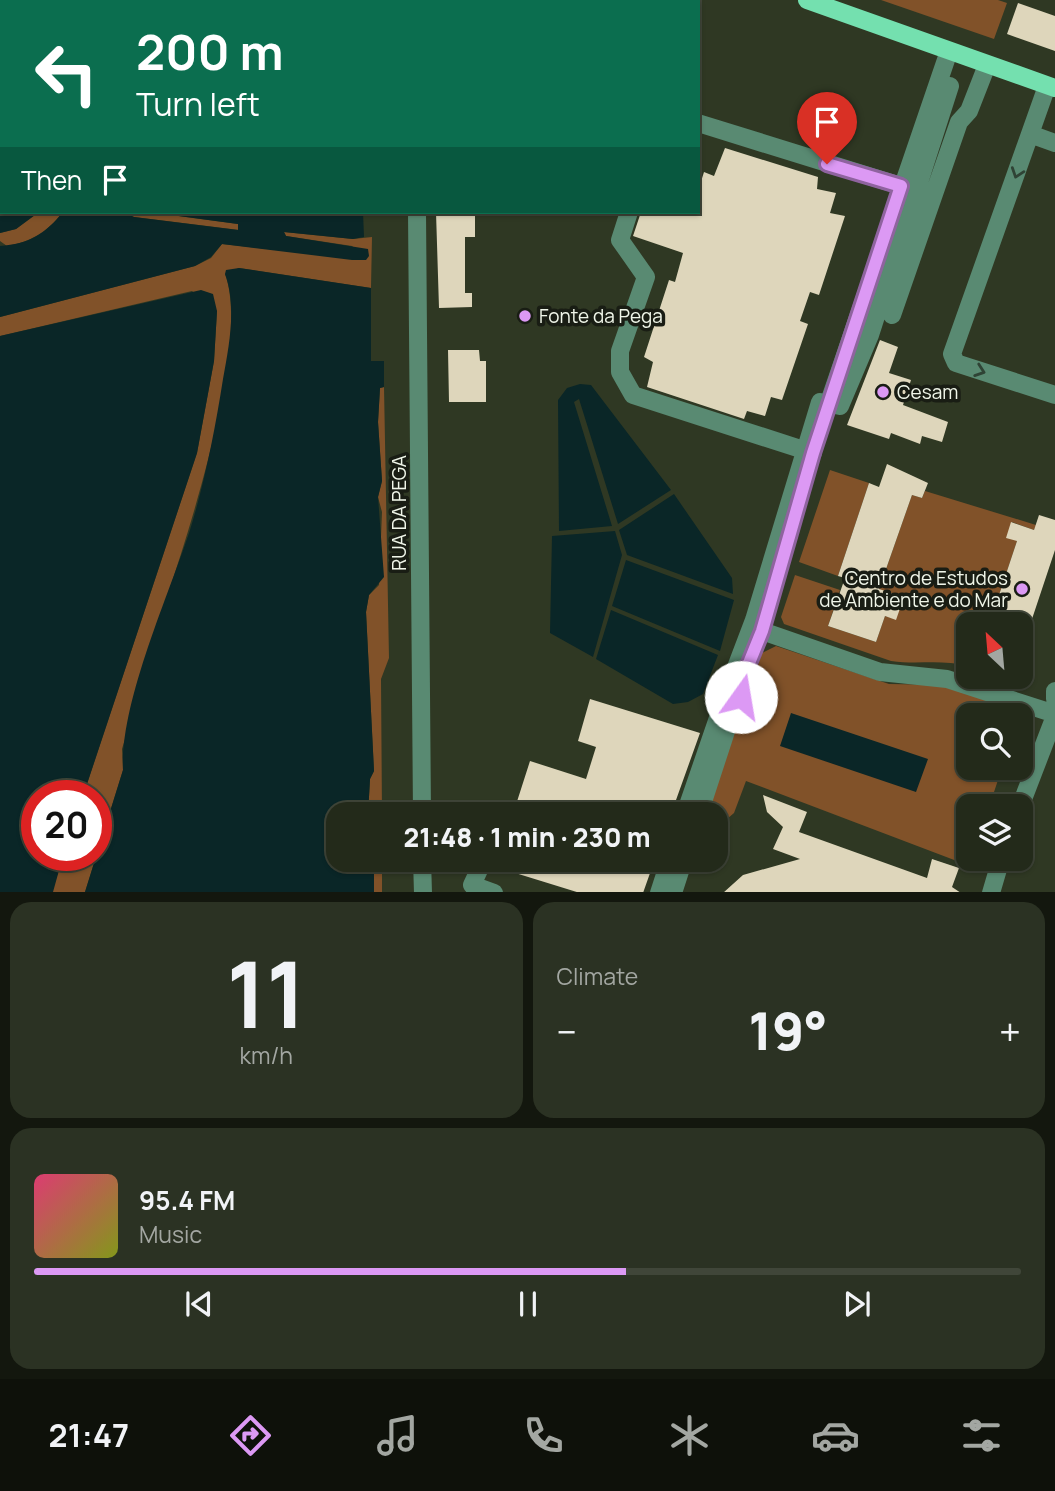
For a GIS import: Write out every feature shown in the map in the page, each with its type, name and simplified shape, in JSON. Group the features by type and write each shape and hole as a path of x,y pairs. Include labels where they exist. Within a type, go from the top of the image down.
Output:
{"main road":[{"path":"807,0 1051,87"}],"street":[{"path":"829,404 949,51"},
{"path":"892,315 959,122 969,111 987,65"},
{"path":"703,802 762,631 820,402 840,406 870,335 950,86"},
{"path":"1051,87 1030,134 951,354 956,363 1055,396"},
{"path":"700,124 901,186"},
{"path":"1030,134 1055,143"},
{"name":"RUA DA PEGA","path":"417,214 422,802"},
{"path":"628,214 620,240 646,277 620,351 620,372 633,395 809,452"},
{"path":"689,802 719,715 716,707 724,699 754,620 809,452"},
{"path":"762,631 880,672 947,679 1055,715 1025,794"},
{"path":"1055,691 1055,699"},
{"path":"991,892 997,871"},
{"path":"422,872 423,892"},
{"path":"475,872 464,889 494,892"},
{"path":"659,892 666,872"},
{"path":"673,892 680,872"}],"shaded area":[{"path":"881,0 998,0 1007,3 994,39"},
{"path":"36,214 61,214 32,238 7,246 0,241 0,233 16,229"},
{"path":"127,214 164,214 238,224 239,230"},
{"path":"284,232 353,239 372,237 371,288 239,268 225,274 231,304 230,342 215,431 191,521 122,749 123,770 112,805 112,780 88,780 197,453 214,361 217,311 192,291 0,336 0,317 195,266 211,258 222,244 366,260 352,246 286,236"},
{"path":"384,387 389,658 381,679 382,802 369,802 370,779 374,771 366,612 369,595 379,585 382,512 378,497 382,481 378,422 380,388"},
{"path":"830,470 869,483 838,576 799,562"},
{"path":"925,491 1036,525 1034,530 1012,522 1017,541 993,612 956,612 956,664 891,661 784,624 781,617 795,575 840,590 828,626 876,642 885,616 896,619 879,589 912,495 922,498"},
{"path":"776,646 889,684 948,685 999,703 956,703 956,780 998,780 993,794 956,794 956,861 746,781 734,813 728,818 728,802 710,802 762,653"},
{"path":"58,871 92,871 85,892 52,892"},
{"path":"374,872 382,872 382,892 374,892"}],"water":[{"path":"0,214 36,214 16,229 0,233"},
{"path":"61,214 127,214 238,230 238,224 164,214 363,214 364,237 353,239 284,232 286,236 368,249 369,256 366,260 352,260 222,244 211,257 195,266 0,317 0,246 28,240 50,226"},
{"path":"239,268 371,288 371,361 384,361 384,387 380,388 378,422 382,481 378,497 384,577 369,595 366,612 374,771 370,779 369,802 326,802 326,872 374,872 374,892 85,892 92,871 112,871 112,805 123,770 129,714 147,650 190,530 213,436 229,340 231,299 226,270"},
{"path":"201,290 213,294 217,311 214,361 197,453 88,780 21,780 21,871 59,871 53,892 0,892 0,336"},
{"path":"580,384 591,385 671,490 618,524 579,399 574,402 612,526 559,531 558,400 567,388"},
{"path":"674,494 732,578 733,594 627,555 619,530"},
{"path":"615,531 622,555 593,657 550,633 552,536"},
{"path":"626,560 734,600 720,651 612,606"},
{"path":"611,610 718,655 703,694 688,702 673,704 596,659"},
{"path":"791,713 928,759 916,792 780,746"}],"building":[{"path":"1018,3 1055,16 1055,51 1007,34"},
{"path":"725,148 818,177 817,189 836,193 830,213 845,216 819,295 810,292 800,321 808,324 782,400 771,397 765,416 747,411 744,419 647,387 653,362 644,357 669,280 675,282 683,253 633,236 640,214 700,214 700,185 704,172 714,176"},
{"path":"436,214 475,214 475,237 465,237 465,293 472,293 472,307 439,308"},
{"name":"Cesam","path":"880,340 898,347 889,373 911,380 903,405 948,422 942,442 922,436 920,444 891,433 889,439 847,425"},
{"path":"448,350 479,350 480,361 486,361 486,402 449,402"},
{"path":"887,464 928,483 922,498 912,495 879,589 904,597 896,620 885,616 876,642 828,626 845,578 838,576 869,483 879,487"},
{"name":"Centro de Estudos de Ambiente e do Mar","path":"1039,515 1055,520 1055,550 1033,616 1033,612 993,612 1017,541 1006,538 1011,522 1034,530"},
{"path":"590,699 700,733 675,802 517,802 530,761 586,779 596,747 578,741"},
{"path":"763,795 807,812 799,832 927,878 932,859 956,867 958,871 952,887 960,892 724,892 743,875 800,859 773,849 783,827 767,812"},
{"path":"512,872 650,872 643,892 577,892"}],"place":[{"name":"Fonte da Pega","path":"525,316"},
{"name":"Cesam","path":"883,392"},
{"name":"Centro de Estudos de Ambiente e do Mar","path":"1022,589"}],"route":[{"path":"741,697 748,676 747,668 762,631 813,453 901,186 827,164"}]}
